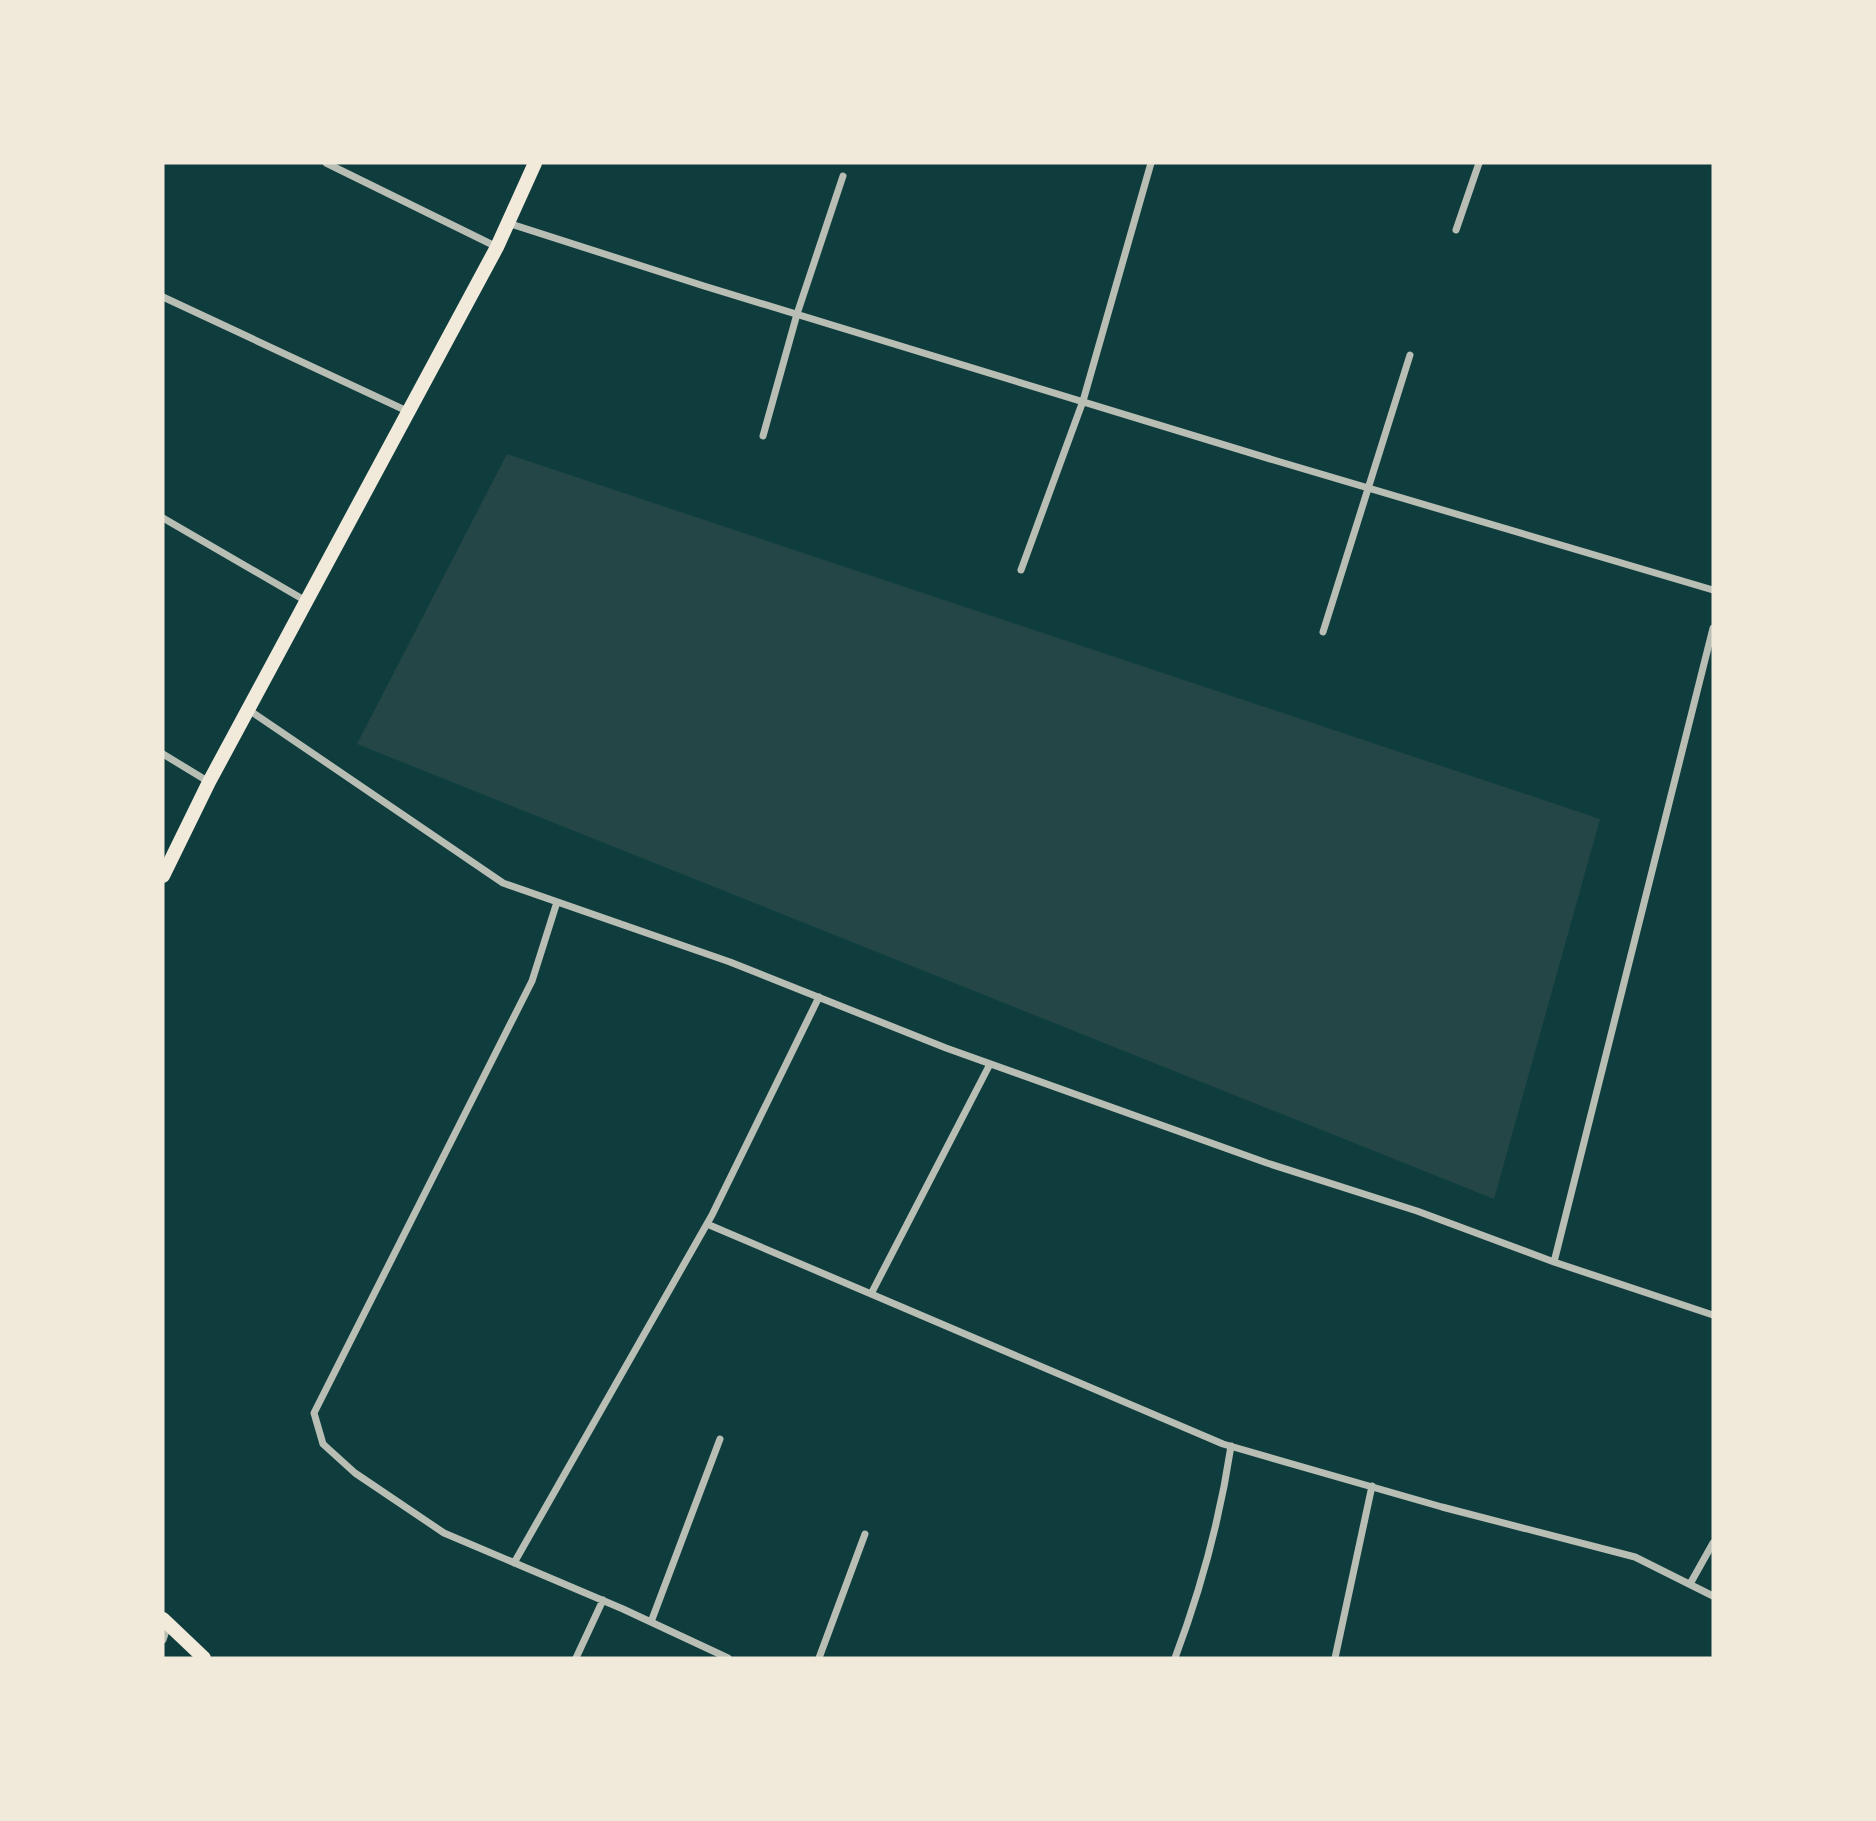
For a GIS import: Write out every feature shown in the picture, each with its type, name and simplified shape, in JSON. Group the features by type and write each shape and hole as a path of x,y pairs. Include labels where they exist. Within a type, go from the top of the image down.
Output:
{"main road":[{"path":"163,876 209,782 497,247 534,163"},
{"path":"165,1622 204,1658"}],"street":[{"path":"326,163 497,247"},
{"path":"1021,570 1083,401 1151,163"},
{"path":"1456,230 1479,163"},
{"path":"762,436 797,314 843,176"},
{"path":"508,223 1368,488 1713,590"},
{"path":"163,298 407,411"},
{"path":"1323,632 1409,355"},
{"path":"163,517 307,601"},
{"path":"1554,1262 1713,628"},
{"path":"249,710 503,883 730,962 990,1064 1267,1163 1417,1211 1554,1262 1713,1315"},
{"path":"163,754 209,782"},
{"path":"557,902 532,981 314,1413 323,1444 355,1473 444,1533 603,1600 728,1658"},
{"path":"514,1563 706,1224 819,997"},
{"path":"871,1294 990,1064"},
{"path":"706,1224 1231,1446 1635,1557 1713,1596"},
{"path":"651,1622 720,1438"},
{"path":"1175,1658 1196,1602 1223,1498 1231,1446"},
{"path":"1335,1658 1371,1486"},
{"path":"818,1658 865,1534"},
{"path":"1690,1584 1713,1543"},
{"path":"576,1658 603,1600"},
{"path":"163,1640 165,1622"}],"shaded area":[{"path":"507,454 1600,819 1494,1199 357,744"}]}
